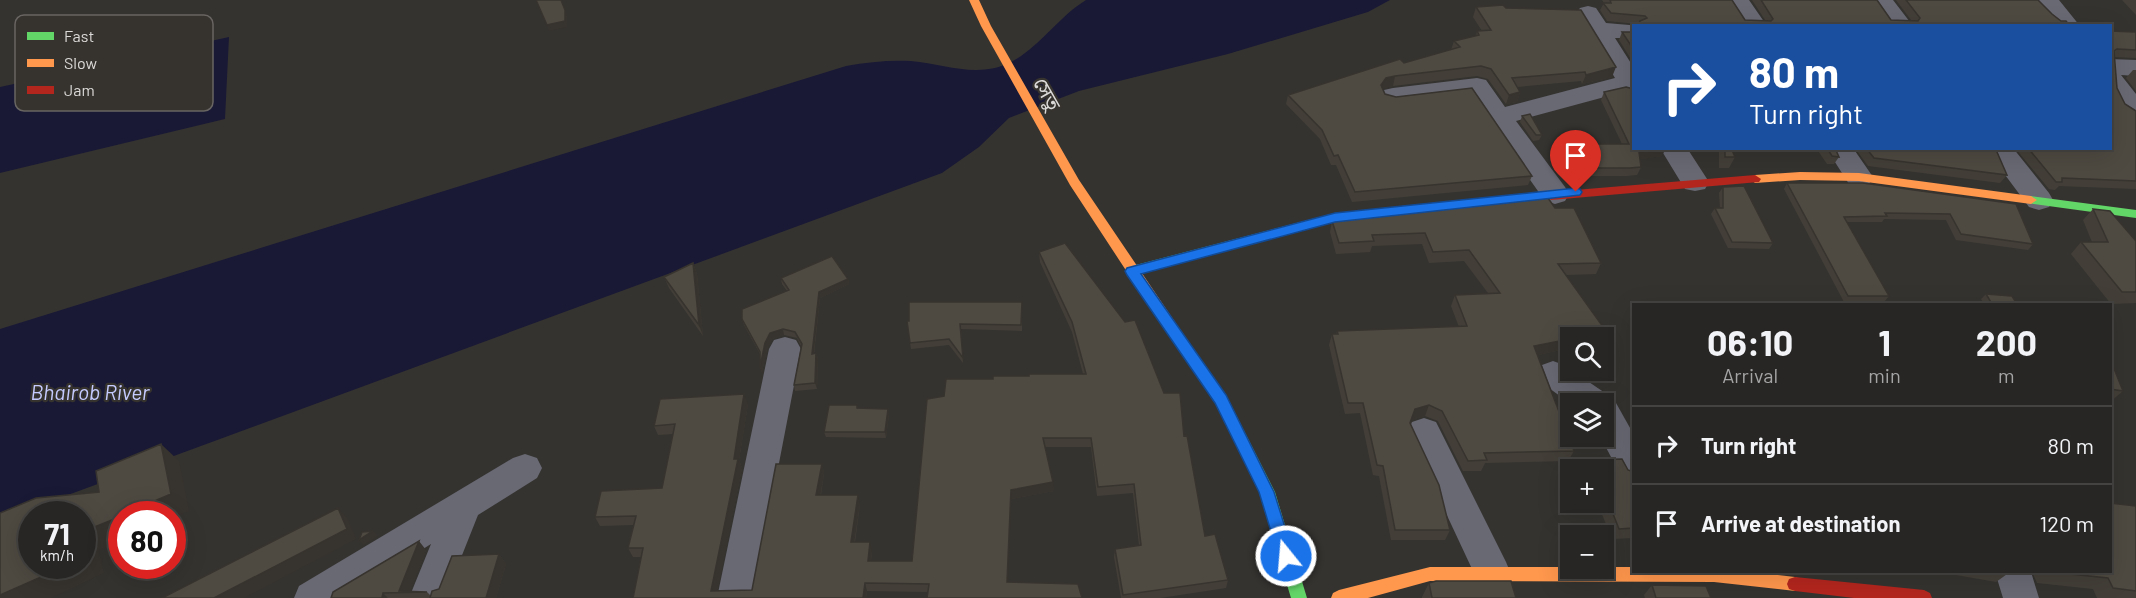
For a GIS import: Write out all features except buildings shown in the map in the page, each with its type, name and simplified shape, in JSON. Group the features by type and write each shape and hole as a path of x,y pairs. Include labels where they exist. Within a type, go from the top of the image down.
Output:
{"main road":[{"name":"সেতু","path":"974,0 986,26 1074,182 1132,271 1221,399 1267,492 1299,598"},
{"path":"1132,271 1335,217 1555,194 1800,176 1859,177 2136,214"},
{"path":"1339,598 1430,574 1714,576 1924,598"}],"street":[{"path":"1737,0 1754,24"},
{"path":"1881,0 1899,24"},
{"path":"2047,0 2066,24"},
{"path":"1499,117 1631,86 1593,22 1632,31"},
{"path":"2112,67 2136,68"},
{"path":"2112,81 2136,112"},
{"path":"1393,96 1477,86 1555,194"},
{"path":"1673,150 1695,182"},
{"path":"1840,150 1859,177"},
{"path":"2000,150 2039,200"},
{"path":"735,598 785,349"},
{"path":"1553,374 1581,393"},
{"path":"1614,431 1632,464"},
{"path":"1424,432 1493,574"},
{"path":"312,598 525,468"},
{"path":"427,598 464,506"},
{"path":"2013,573 2021,598"}],"water":[{"name":"Bhairob River","path":"1086,0 1390,0 1368,12 1228,54 1079,91 1009,118 979,147 942,173 52,501 18,501 18,513 0,520 0,329 846,66 911,61 974,70 998,67 1021,56"},
{"path":"229,37 225,119 0,173 0,87 15,84 15,111 213,111 213,40"}],"traffic: fast":[{"path":"1132,271 1335,217 1551,196"},
{"path":"2031,200 2136,214"},
{"path":"1172,329 1221,399 1267,492 1299,598"}],"traffic: slow":[{"path":"974,0 986,26 1074,182 1172,329"},
{"path":"1755,179 1800,176 1859,177 2031,200"},
{"path":"1339,598 1430,574 1714,575 1795,584"}],"traffic: jam":[{"path":"1551,196 1755,179"},
{"path":"1795,584 1924,598"}],"route":[{"path":"1286,556 1267,492 1221,399 1132,271 1335,217 1576,192"}]}
